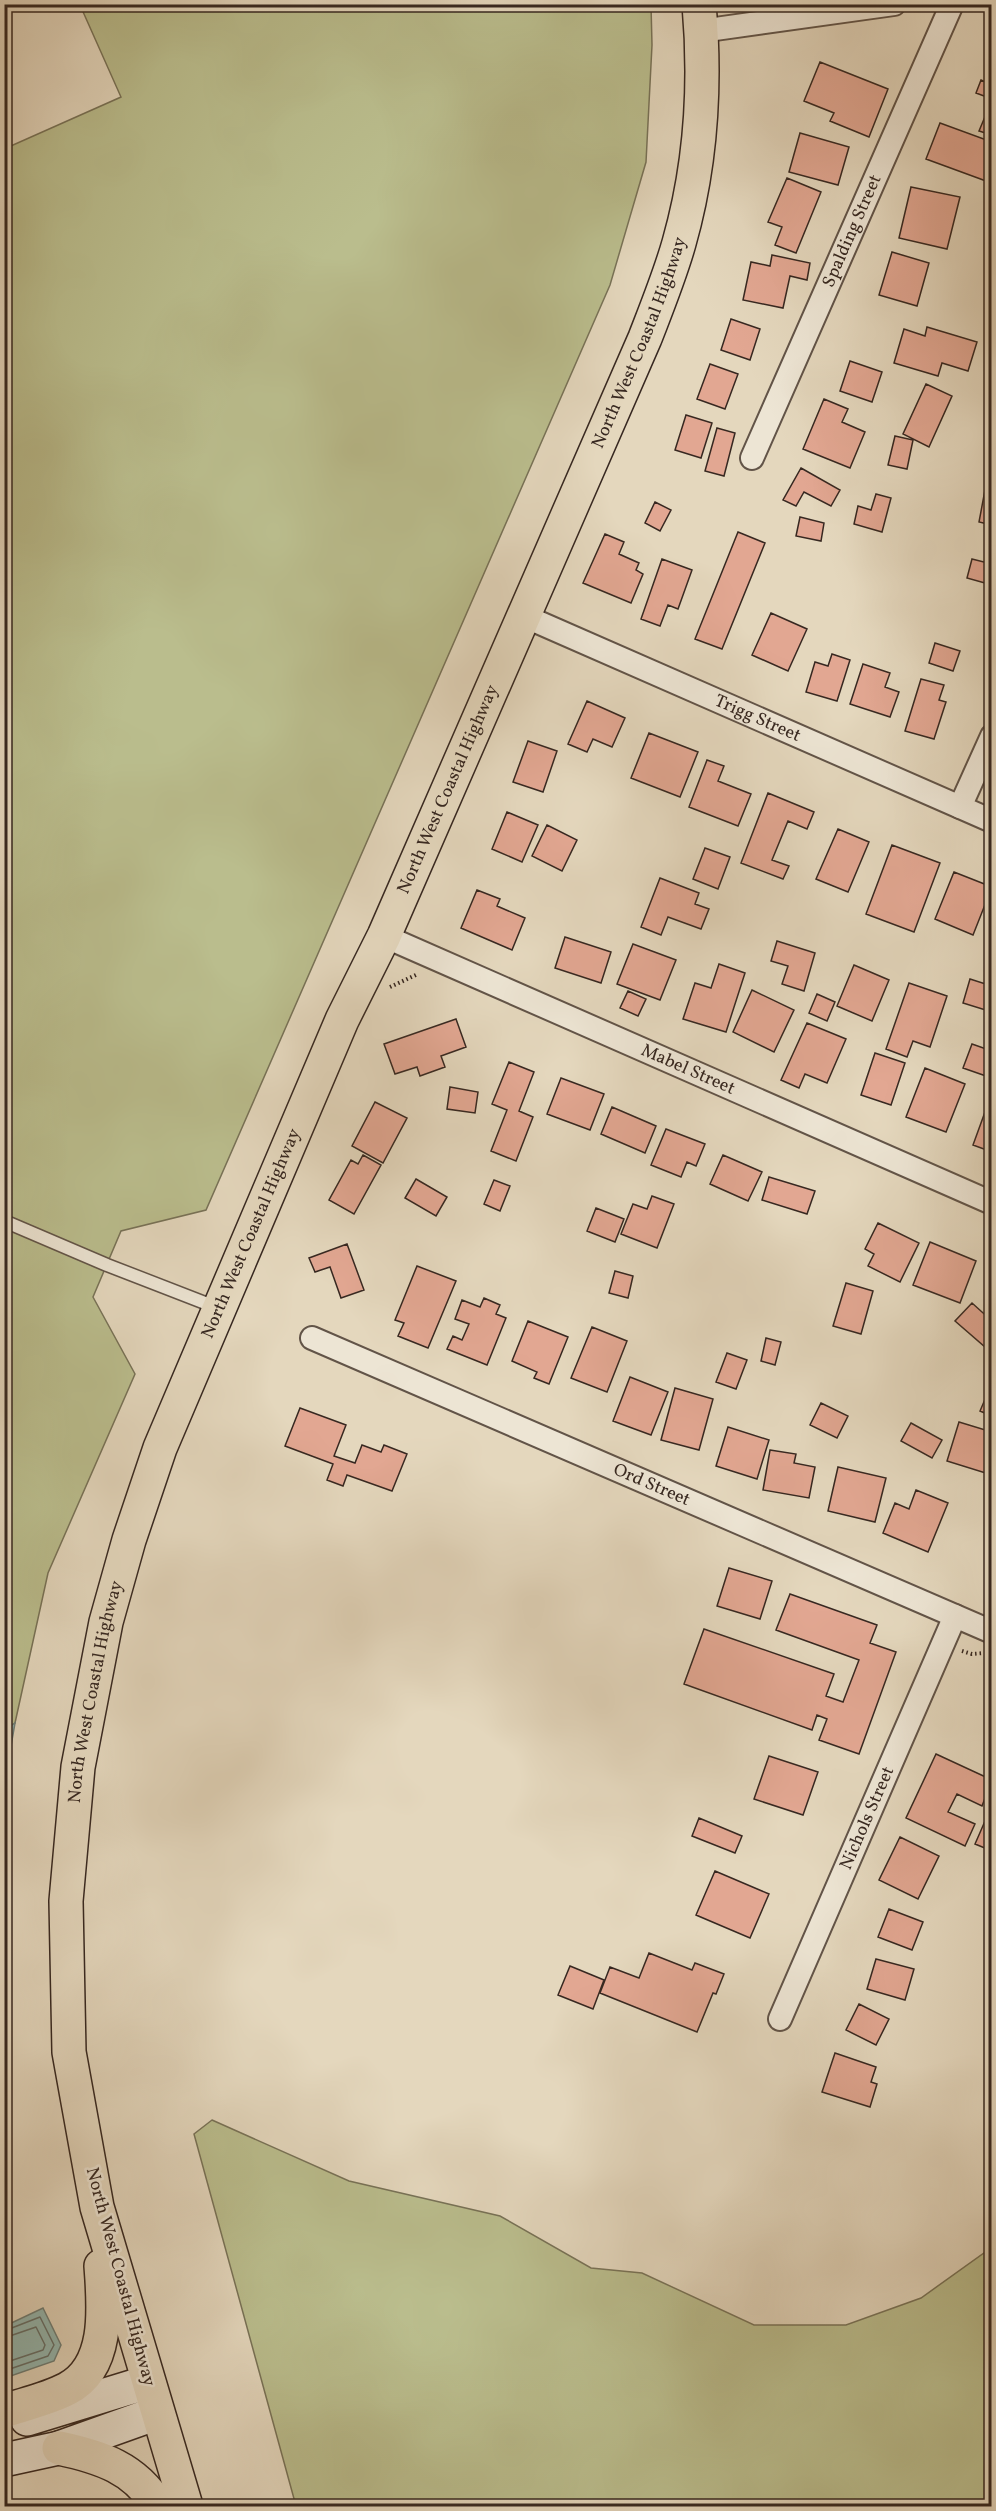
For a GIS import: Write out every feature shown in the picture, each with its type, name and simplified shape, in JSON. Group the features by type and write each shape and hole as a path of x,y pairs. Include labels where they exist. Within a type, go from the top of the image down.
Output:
{"highway":[{"name":"North West Coastal Highway","path":"186,2506 97,2207 69,2052 66,1900 78,1767 106,1622 129,1540 160,1448 342,1020 384,936 645,338 679,243 695,174 702,98 700,18"},
{"path":"4,2411 68,2389 93,2365 101,2340 104,2303 97,2207"},
{"path":"59,2448 99,2457 136,2478 158,2506"}],"main road":[{"path":"4,2424 148,2382"},
{"path":"4,2460 59,2448 157,2413"}],"street":[{"path":"700,18 894,4"},
{"name":"Spalding Street","path":"752,458 952,4"},
{"name":"Trigg Street","path":"524,616 992,820"},
{"path":"960,807 992,736"},
{"name":"Mabel Street","path":"384,936 992,1203"},
{"name":"Ord Street","path":"312,1338 990,1633"},
{"name":"Nichols Street","path":"780,2019 955,1616"}],"lane":[{"path":"4,1221 107,1265 219,1308"}],"path":[{"path":"961,1651 972,1654 990,1633"}],"green space":[{"path":"80,5 651,5 652,45 646,162 610,285 206,1210 121,1231 93,1297 135,1374 48,1573 15,1723 5,1730 4,149 121,97"},
{"path":"212,2120 349,2181 500,2216 591,2268 642,2273 754,2325 846,2325 921,2298 991,2248 991,2506 296,2506 194,2134"}],"water":[{"path":"15,1723 5,1780 5,1730"},
{"path":"43,2308 61,2345 54,2361 5,2378 5,2326"}],"building":[{"path":"820,62 888,89 869,137 830,121 834,113 804,101"},
{"path":"981,80 992,85 992,99 976,93"},
{"path":"992,100 992,135 979,131"},
{"path":"940,123 992,142 992,167 986,181 926,159"},
{"path":"800,133 849,147 838,185 789,172"},
{"path":"787,178 821,192 796,253 775,245 782,227 768,222"},
{"path":"911,187 960,197 947,249 899,238"},
{"path":"892,252 929,263 917,306 879,295"},
{"path":"772,255 810,263 807,280 790,276 783,308 743,300 751,262 770,266"},
{"path":"731,319 760,329 750,360 721,350"},
{"path":"927,327 977,342 968,371 942,363 938,376 894,363 904,329 925,336"},
{"path":"850,361 882,372 872,402 840,391"},
{"path":"710,364 738,374 725,409 697,399"},
{"path":"926,384 952,396 929,447 903,434"},
{"path":"824,399 848,409 842,422 865,432 850,468 803,449"},
{"path":"686,415 712,423 701,458 675,450"},
{"path":"717,428 735,433 724,476 705,471"},
{"path":"895,436 913,440 907,469 888,465"},
{"path":"801,468 840,490 831,506 804,492 796,506 783,500"},
{"path":"985,490 992,492 992,525 979,522"},
{"path":"876,494 891,498 882,532 854,524 858,506 871,510"},
{"path":"655,502 671,510 660,531 645,523"},
{"path":"800,517 824,523 821,541 796,536"},
{"path":"738,532 765,543 722,649 695,639"},
{"path":"605,534 624,542 619,554 639,563 636,570 643,574 631,603 583,583"},
{"path":"662,559 692,570 678,609 668,605 660,626 641,619"},
{"path":"972,559 992,564 992,585 967,578"},
{"path":"771,613 807,629 788,671 752,655"},
{"path":"935,643 960,651 953,671 929,663"},
{"path":"832,654 850,660 837,701 806,692 815,662 828,666"},
{"path":"863,664 890,673 885,687 899,692 890,717 850,704"},
{"path":"921,679 944,685 939,700 946,702 934,739 905,731"},
{"path":"587,701 625,718 612,747 593,739 587,752 568,744"},
{"path":"649,733 698,752 680,797 631,778"},
{"path":"528,741 557,751 543,792 513,782"},
{"path":"707,760 724,766 718,781 751,794 738,826 689,807"},
{"path":"768,793 814,812 807,829 788,821 772,860 789,866 783,879 741,863"},
{"path":"507,812 538,825 522,862 492,849"},
{"path":"547,825 577,840 562,871 532,856"},
{"path":"838,829 869,842 848,892 816,879"},
{"path":"892,845 940,863 914,932 866,914"},
{"path":"705,848 730,857 718,889 693,879"},
{"path":"954,872 992,887 973,935 935,919"},
{"path":"660,878 699,893 695,904 709,909 701,929 668,917 661,935 641,927"},
{"path":"477,890 500,899 497,906 525,918 512,950 461,928"},
{"path":"565,937 611,952 601,983 555,968"},
{"path":"777,941 815,953 804,991 782,984 788,966 771,961"},
{"path":"633,944 676,960 660,1000 617,984"},
{"path":"719,964 745,973 726,1032 683,1019 695,983 711,988"},
{"path":"854,965 889,980 872,1021 837,1006"},
{"path":"970,979 992,986 992,1012 963,1003"},
{"path":"909,983 947,996 930,1047 913,1041 907,1057 886,1049"},
{"path":"752,990 794,1010 774,1052 733,1032"},
{"path":"628,991 646,999 638,1016 620,1008"},
{"path":"817,994 835,1002 827,1021 809,1013"},
{"path":"456,1019 466,1047 441,1056 445,1067 420,1076 417,1067 395,1074 384,1044"},
{"path":"807,1023 846,1039 827,1083 805,1074 799,1088 781,1080"},
{"path":"972,1044 992,1051 992,1062 986,1076 963,1068"},
{"path":"875,1053 905,1063 891,1105 861,1095"},
{"path":"509,1062 534,1072 519,1111 533,1117 516,1161 491,1151 507,1110 492,1104"},
{"path":"925,1068 965,1084 946,1132 906,1117"},
{"path":"561,1078 604,1094 590,1130 547,1114"},
{"path":"450,1087 478,1092 475,1113 447,1109"},
{"path":"989,1101 992,1102 992,1152 973,1145"},
{"path":"375,1102 407,1118 383,1163 352,1146"},
{"path":"612,1107 656,1126 645,1153 601,1134"},
{"path":"666,1129 705,1144 696,1166 687,1162 681,1177 651,1165"},
{"path":"363,1155 381,1165 354,1214 329,1200 351,1160 358,1164"},
{"path":"723,1155 762,1172 748,1201 710,1184"},
{"path":"769,1177 815,1191 807,1214 762,1200"},
{"path":"416,1179 447,1197 436,1216 405,1198"},
{"path":"494,1180 510,1186 500,1211 484,1204"},
{"path":"652,1196 674,1204 657,1248 621,1234 633,1204 647,1209"},
{"path":"596,1208 624,1219 615,1242 587,1231"},
{"path":"878,1223 919,1243 900,1282 868,1266 874,1254 865,1249"},
{"path":"930,1242 976,1261 960,1303 913,1285"},
{"path":"347,1244 364,1290 341,1298 330,1267 315,1272 309,1258"},
{"path":"417,1266 456,1281 428,1348 398,1336 404,1323 395,1320"},
{"path":"615,1271 633,1276 628,1298 609,1293"},
{"path":"846,1283 873,1291 861,1334 833,1326"},
{"path":"484,1298 500,1305 496,1314 506,1318 487,1365 447,1349 453,1336 462,1340 469,1324 455,1319 462,1300 480,1307"},
{"path":"972,1303 992,1321 992,1353 955,1321"},
{"path":"528,1321 568,1337 549,1384 534,1378 537,1372 512,1361"},
{"path":"592,1327 627,1341 607,1392 571,1378"},
{"path":"766,1338 781,1342 775,1365 761,1361"},
{"path":"727,1353 747,1360 736,1389 716,1382"},
{"path":"630,1377 668,1392 651,1435 613,1421"},
{"path":"992,1383 992,1416 980,1411"},
{"path":"675,1388 713,1399 699,1450 661,1440"},
{"path":"821,1403 848,1416 837,1438 810,1425"},
{"path":"300,1408 346,1425 334,1456 355,1463 362,1445 381,1452 384,1445 407,1454 392,1491 347,1475 343,1486 327,1480 333,1464 285,1446"},
{"path":"959,1422 992,1432 992,1475 947,1461"},
{"path":"911,1423 942,1440 932,1458 901,1441"},
{"path":"728,1427 769,1440 757,1479 716,1466"},
{"path":"770,1450 796,1454 794,1463 815,1467 809,1498 763,1490"},
{"path":"838,1467 886,1478 875,1522 828,1511"},
{"path":"916,1490 948,1503 928,1552 883,1533 895,1503 909,1509"},
{"path":"729,1568 772,1581 760,1619 717,1606"},
{"path":"790,1594 877,1625 870,1643 896,1652 859,1754 819,1740 827,1719 817,1715 812,1730 684,1684 704,1629 834,1674 826,1696 843,1702 859,1660 776,1630"},
{"path":"936,1754 992,1780 982,1806 957,1794 948,1812 975,1824 965,1846 906,1818"},
{"path":"769,1756 818,1772 803,1815 754,1799"},
{"path":"992,1805 992,1851 975,1844"},
{"path":"699,1818 742,1836 735,1853 692,1836"},
{"path":"900,1837 939,1856 918,1899 879,1880"},
{"path":"715,1871 769,1894 750,1938 696,1915"},
{"path":"889,1909 923,1922 912,1950 878,1937"},
{"path":"649,1953 692,1970 695,1963 724,1974 716,1994 713,1993 697,2032 600,1993 610,1967 639,1978"},
{"path":"876,1959 914,1969 905,2000 867,1989"},
{"path":"570,1966 604,1980 593,2009 558,1995"},
{"path":"859,2004 889,2019 876,2045 846,2030"},
{"path":"835,2053 876,2067 871,2082 877,2084 870,2107 822,2092"}]}
